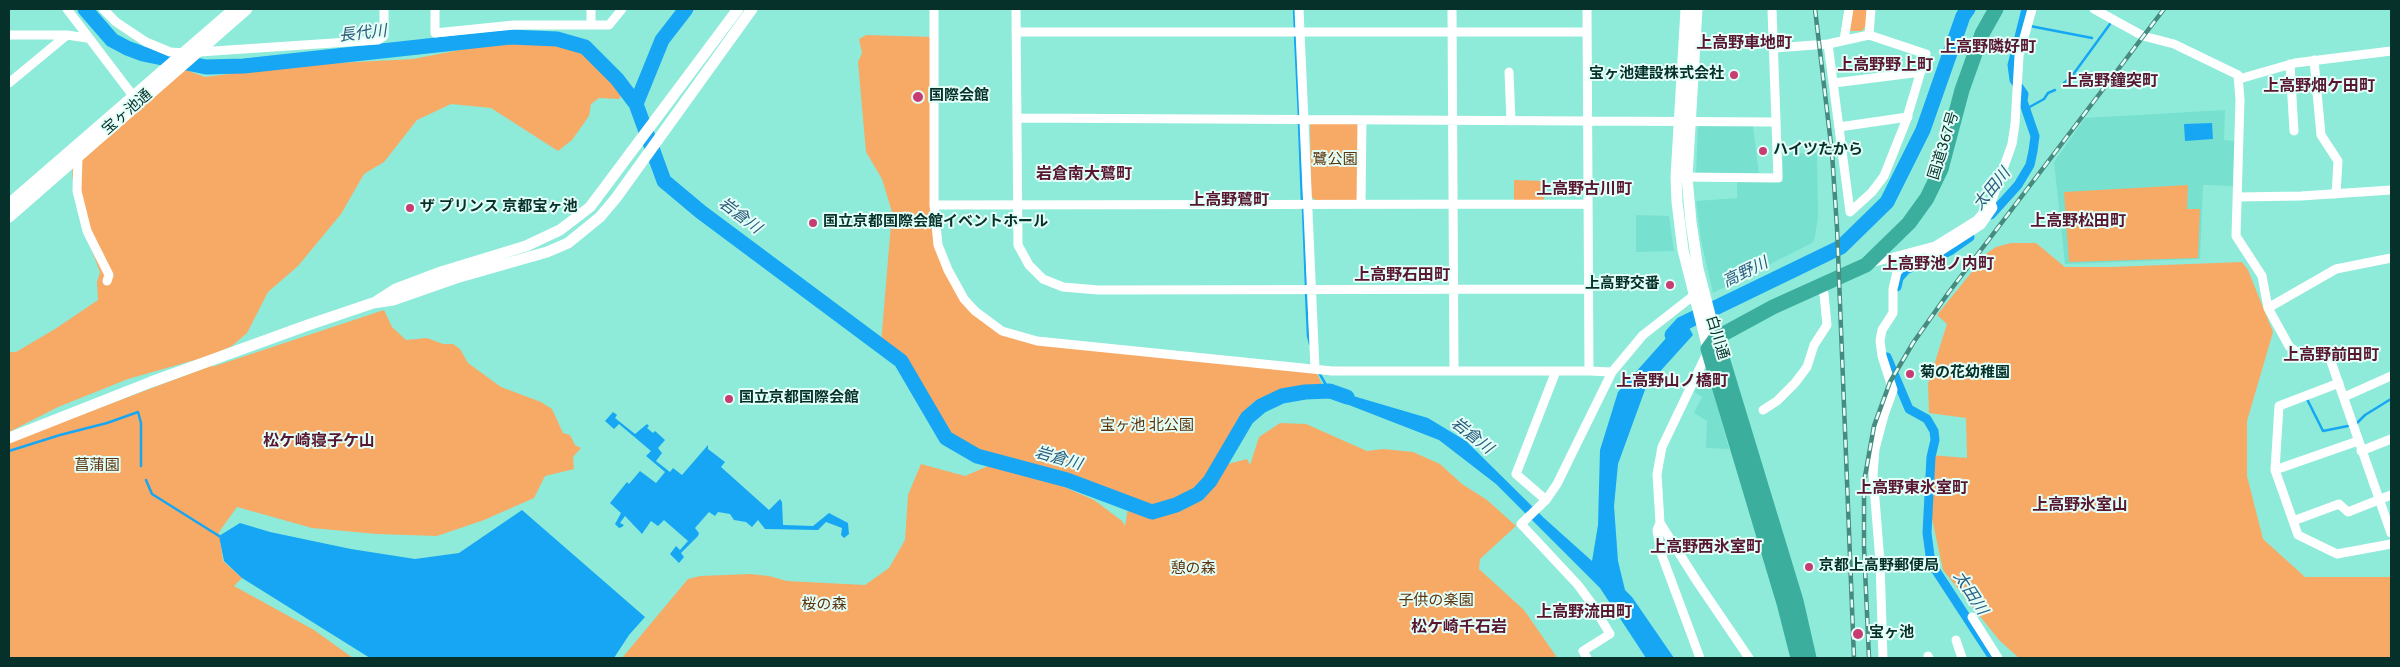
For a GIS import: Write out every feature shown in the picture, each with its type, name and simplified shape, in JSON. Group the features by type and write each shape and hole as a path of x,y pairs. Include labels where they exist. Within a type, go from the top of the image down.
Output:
{"highway":[{"name":"国道367号","path":"1711,340 1773,306 1866,265 1909,223 1927,198 1941,169 1962,90 1982,34 1996,9"},
{"name":"白川通","path":"1711,340 1798,658"},
{"name":"白川通","path":"1711,340 1796,601 1809,658"}],"street":[{"path":"68,9 87,38 136,100"},
{"path":"103,9 116,22 146,42 183,59 378,40 384,36 384,9"},
{"name":"宝ヶ池通","path":"183,59 234,9"},
{"name":"宝ヶ池通","path":"9,204 183,59 247,9"},
{"path":"435,9 435,33 514,25 609,25 622,9"},
{"path":"591,9 591,24"},
{"path":"373,303 396,289 441,272 526,246 560,230 590,207 738,9"},
{"path":"9,438 151,382 373,303 393,300 456,278 547,252 568,243 600,217 634,174 752,9"},
{"path":"934,9 934,205 938,245 948,270 964,299 975,311 1002,331 1037,341 1332,371 1612,372"},
{"path":"1016,9 1018,245 1029,265 1043,279 1063,287 1098,290 1312,289 1454,291 1589,289"},
{"path":"1299,9 1315,369"},
{"path":"1452,9 1454,370"},
{"path":"1587,9 1589,371"},
{"name":"白川通","path":"1686,9 1682,177 1683,250 1711,340"},
{"name":"白川通","path":"1684,122 1697,9"},
{"path":"1682,177 1778,178 1772,9"},
{"path":"1844,40 1849,9"},
{"path":"1869,34 1871,9"},
{"path":"1866,265 1936,246 1977,220 1991,204 2012,144 2019,56 2032,9"},
{"path":"2094,9 2143,36 2174,44 2238,75 2238,197 2236,236 2262,276 2268,308 2289,346 2296,352 2328,353 2391,532"},
{"path":"1016,32 1587,32"},
{"path":"1774,48 1828,44 1869,34 1926,54 1908,117 1884,176 1872,192 1850,212 1828,44"},
{"path":"9,35 67,35 87,38"},
{"path":"9,83 67,35"},
{"path":"2239,79 2290,64 2391,51"},
{"path":"2314,60 2321,135 2338,162 2336,194"},
{"path":"2290,64 2294,131"},
{"path":"1509,72 1511,121"},
{"path":"1834,83 1921,72"},
{"name":"宝ヶ池通","path":"9,217 78,156 136,100"},
{"path":"1838,127 1908,117"},
{"path":"1017,118 1776,122"},
{"path":"1361,204 1362,120"},
{"path":"78,156 77,191 87,231 109,275 107,281"},
{"path":"2238,197 2391,190"},
{"path":"934,205 1588,204"},
{"path":"1883,658 1880,562 1873,474 1875,449 1893,390 1882,356 1880,341 1882,330 1893,313 1893,289 1897,272 1900,268 1936,254 1981,225 1993,208 1991,204"},
{"path":"2268,308 2336,269 2391,258"},
{"path":"1764,410 1777,401 1795,383 1807,367 1814,344 1827,325 1824,294 1820,286"},
{"path":"1587,658 1584,651 1610,634 1578,585 1521,524 1546,500 1558,484 1612,372 1643,335 1698,300"},
{"path":"1700,658 1661,553 1657,530 1660,523 1657,474 1662,447 1711,340"},
{"path":"1546,500 1516,474 1556,371"},
{"path":"2344,398 2391,376"},
{"path":"2340,383 2279,406 2275,470 2298,535 2337,554 2391,544"},
{"path":"2361,451 2391,439"},
{"path":"2275,470 2358,441"},
{"path":"2293,521 2339,504 2348,512 2391,495"},
{"path":"1660,523 1749,658"},
{"path":"1972,617 1998,658"},
{"path":"1956,640 1962,658"}],"shaded area":[{"path":"2225,110 2224,140 2235,141 2234,186 2203,185 2200,259 2065,264 2054,162 2085,118"},
{"path":"2212,123 2213,139 2185,141 2184,124"},
{"path":"1698,124 1753,126 1759,175 1696,174"},
{"path":"1783,153 1817,153 1818,217 1815,237 1812,243 1713,293 1701,240 1696,201 1737,198 1737,182 1783,182"},
{"path":"1636,215 1669,216 1674,251 1636,252"},
{"path":"1684,318 1693,335 1646,387 1618,464 1614,506 1618,561 1625,590 1632,597 1674,658 1646,658 1600,588 1496,484 1439,440 1336,400 1326,388 1428,418 1466,441 1544,518 1592,561 1598,525 1600,450 1618,392"},
{"path":"1707,368 1729,449 1706,448 1707,421 1694,413 1702,397 1694,392"},
{"path":"613,412 617,415 615,418 635,434 647,424 649,426 647,428 653,433 655,431 665,440 658,448 662,453 656,461 670,472 673,468 682,475 708,445 708,449 725,462 721,467 769,510 780,499 782,502 783,525 813,526 829,513 848,523 849,534 844,538 841,535 842,528 826,522 818,530 765,529 758,520 752,527 746,522 734,520 730,514 718,512 715,516 709,512 695,528 699,533 698,536 681,553 684,557 679,563 670,554 676,546 680,550 688,541 664,520 658,526 651,521 642,534 625,516 620,523 624,525 622,527 619,528 615,524 621,513 610,503 627,482 629,484 640,471 656,483 665,472 646,456 651,451 619,424 614,429 605,421"},
{"path":"522,510 645,617 629,635 614,658 370,658 242,578 224,561 219,536 240,523 270,532 351,549 415,559 459,553"}],"green space":[{"path":"1851,9 1867,9 1867,24 1862,31 1849,31"},
{"name":"宝ヶ池 北公園","path":"866,35 934,37 938,245 975,311 1019,338 1315,369 1324,389 1305,387 1263,397 1251,404 1238,422 1228,447 1206,484 1189,496 1153,510 1046,468 1037,470 982,455 955,440 942,425 903,361 881,343 892,212 882,179 866,152 858,62 862,53 859,39"},
{"path":"511,40 550,41 574,47 623,93 619,99 599,98 591,104 589,116 572,140 558,151 491,108 451,104 417,120 384,162 364,174 341,214 298,266 268,292 247,333 232,346 209,356 128,379 58,407 9,432 9,352 16,352 98,300 97,282 100,272 84,230 72,175 73,164 177,70 186,70 205,77 299,65 413,59"},
{"name":"鷺公園","path":"1313,123 1356,123 1359,127 1359,198 1355,202 1316,201 1311,196 1310,125"},
{"path":"1514,180 1544,181 1544,200 1514,201"},
{"path":"2188,185 2187,209 2200,209 2198,258 2069,262 2064,192"},
{"path":"2011,243 2036,243 2065,267 2242,262 2248,270 2273,332 2247,421 2247,476 2263,539 2305,577 2391,577 2391,658 2019,658 1999,640 1943,570 1931,514 1930,455 1967,458 1966,418 1929,413 1928,384 1947,324 1937,315 1987,253 1996,247"},
{"name":"菖蒲園","path":"384,310 392,327 406,340 427,338 443,344 453,344 460,349 468,363 501,387 541,402 552,409 563,433 570,435 575,445 581,448 573,457 574,469 545,476 534,498 484,520 437,536 377,534 312,528 237,507 219,532 223,561 242,578 234,586 314,630 353,658 9,658 9,442 213,365 212,367"},
{"path":"1280,423 1306,424 1367,451 1383,449 1413,452 1440,464 1462,484 1487,500 1516,526 1480,559 1479,569 1524,610 1556,656 1554,658 622,658 688,579 700,576 750,574 769,576 787,581 865,585 889,568 905,540 908,495 921,464 965,476 988,466 1032,473 1094,500 1122,521 1125,526 1128,508 1141,513 1164,515 1194,502 1206,492 1228,464 1247,459 1250,465 1259,437"}],"waterway":[{"name":"岩倉川","path":"85,9 112,40 127,48 143,54 206,67 244,66 510,37 557,39 585,47 617,79 636,104 664,181 701,212 901,361 946,438 977,456 1067,480 1152,512 1176,505 1198,494 1210,481 1247,418 1261,406 1282,396 1305,392 1330,391 1347,397"},
{"name":"岩倉川","path":"636,104 662,40 686,9"},
{"path":"1294,9 1295,30"},
{"name":"高野川","path":"1672,335 1682,324 1841,247 1887,202 1923,130 1963,16 1968,9"},
{"name":"太田川","path":"1991,215 2018,185 2030,165 2033,151 2035,136 2023,101 2024,94 2014,80 2012,65 2026,9"},
{"path":"2063,84 2072,76 2110,24"},
{"path":"2030,26 2092,38"},
{"path":"1295,35 1299,117"},
{"path":"2026,109 2055,90"},
{"path":"1299,123 1302,202"},
{"path":"1303,208 1306,287"},
{"name":"太田川","path":"1934,259 1950,251 1970,237"},
{"name":"太田川","path":"1897,287 1899,278 1906,270 1915,266"},
{"path":"1306,292 1310,344"},
{"name":"太田川","path":"1887,357 1909,409 1927,419 1934,431 1935,440 1931,457 1927,533 1931,563 1993,658"},
{"path":"1318,371 1329,390"},
{"path":"2307,399 2323,431 2348,426"},
{"path":"2356,424 2365,415 2391,399"},
{"path":"9,451 107,423 138,412 141,423 141,466"},
{"path":"146,480 152,494 219,536"}],"railway":[{"path":"1815,9 1832,153 1837,228 1854,658"},
{"path":"1869,658 1864,547 1864,482 1874,426 1890,382 1913,343 1949,292 2164,9"}],"place":[{"name":"宝ヶ池建設株式会社","path":"1734,75"},
{"name":"国際会館","path":"918,97"},
{"name":"ハイツたから","path":"1763,151"},
{"name":"ザ プリンス 京都宝ヶ池","path":"410,208"},
{"name":"国立京都国際会館イベントホール","path":"813,223"},
{"name":"上高野交番","path":"1670,285"},
{"name":"菊の花幼稚園","path":"1910,374"},
{"name":"国立京都国際会館","path":"729,399"},
{"name":"京都上高野郵便局","path":"1809,567"},
{"name":"宝ヶ池","path":"1858,634"}],"district":[{"name":"上高野車地町","path":"1744,45"},
{"name":"上高野隣好町","path":"1988,49"},
{"name":"上高野野上町","path":"1885,67"},
{"name":"上高野鐘突町","path":"2110,83"},
{"name":"上高野畑ケ田町","path":"2319,88"},
{"name":"岩倉南大鷺町","path":"1084,176"},
{"name":"上高野古川町","path":"1584,191"},
{"name":"上高野鷺町","path":"1229,202"},
{"name":"上高野松田町","path":"2078,223"},
{"name":"上高野池ノ内町","path":"1938,266"},
{"name":"上高野石田町","path":"1402,277"},
{"name":"上高野前田町","path":"2331,357"},
{"name":"上高野山ノ橋町","path":"1672,383"},
{"name":"松ケ崎寝子ケ山","path":"319,443"},
{"name":"上高野東氷室町","path":"1912,490"},
{"name":"上高野氷室山","path":"2080,507"},
{"name":"上高野西氷室町","path":"1706,549"},
{"name":"上高野流田町","path":"1584,614"},
{"name":"松ケ崎千石岩","path":"1459,629"}],"water label":[{"name":"長代川","path":"363,35"}],"park label":[{"name":"憩の森","path":"1193,570"},
{"name":"子供の楽園","path":"1436,602"},
{"name":"桜の森","path":"824,606"}]}
